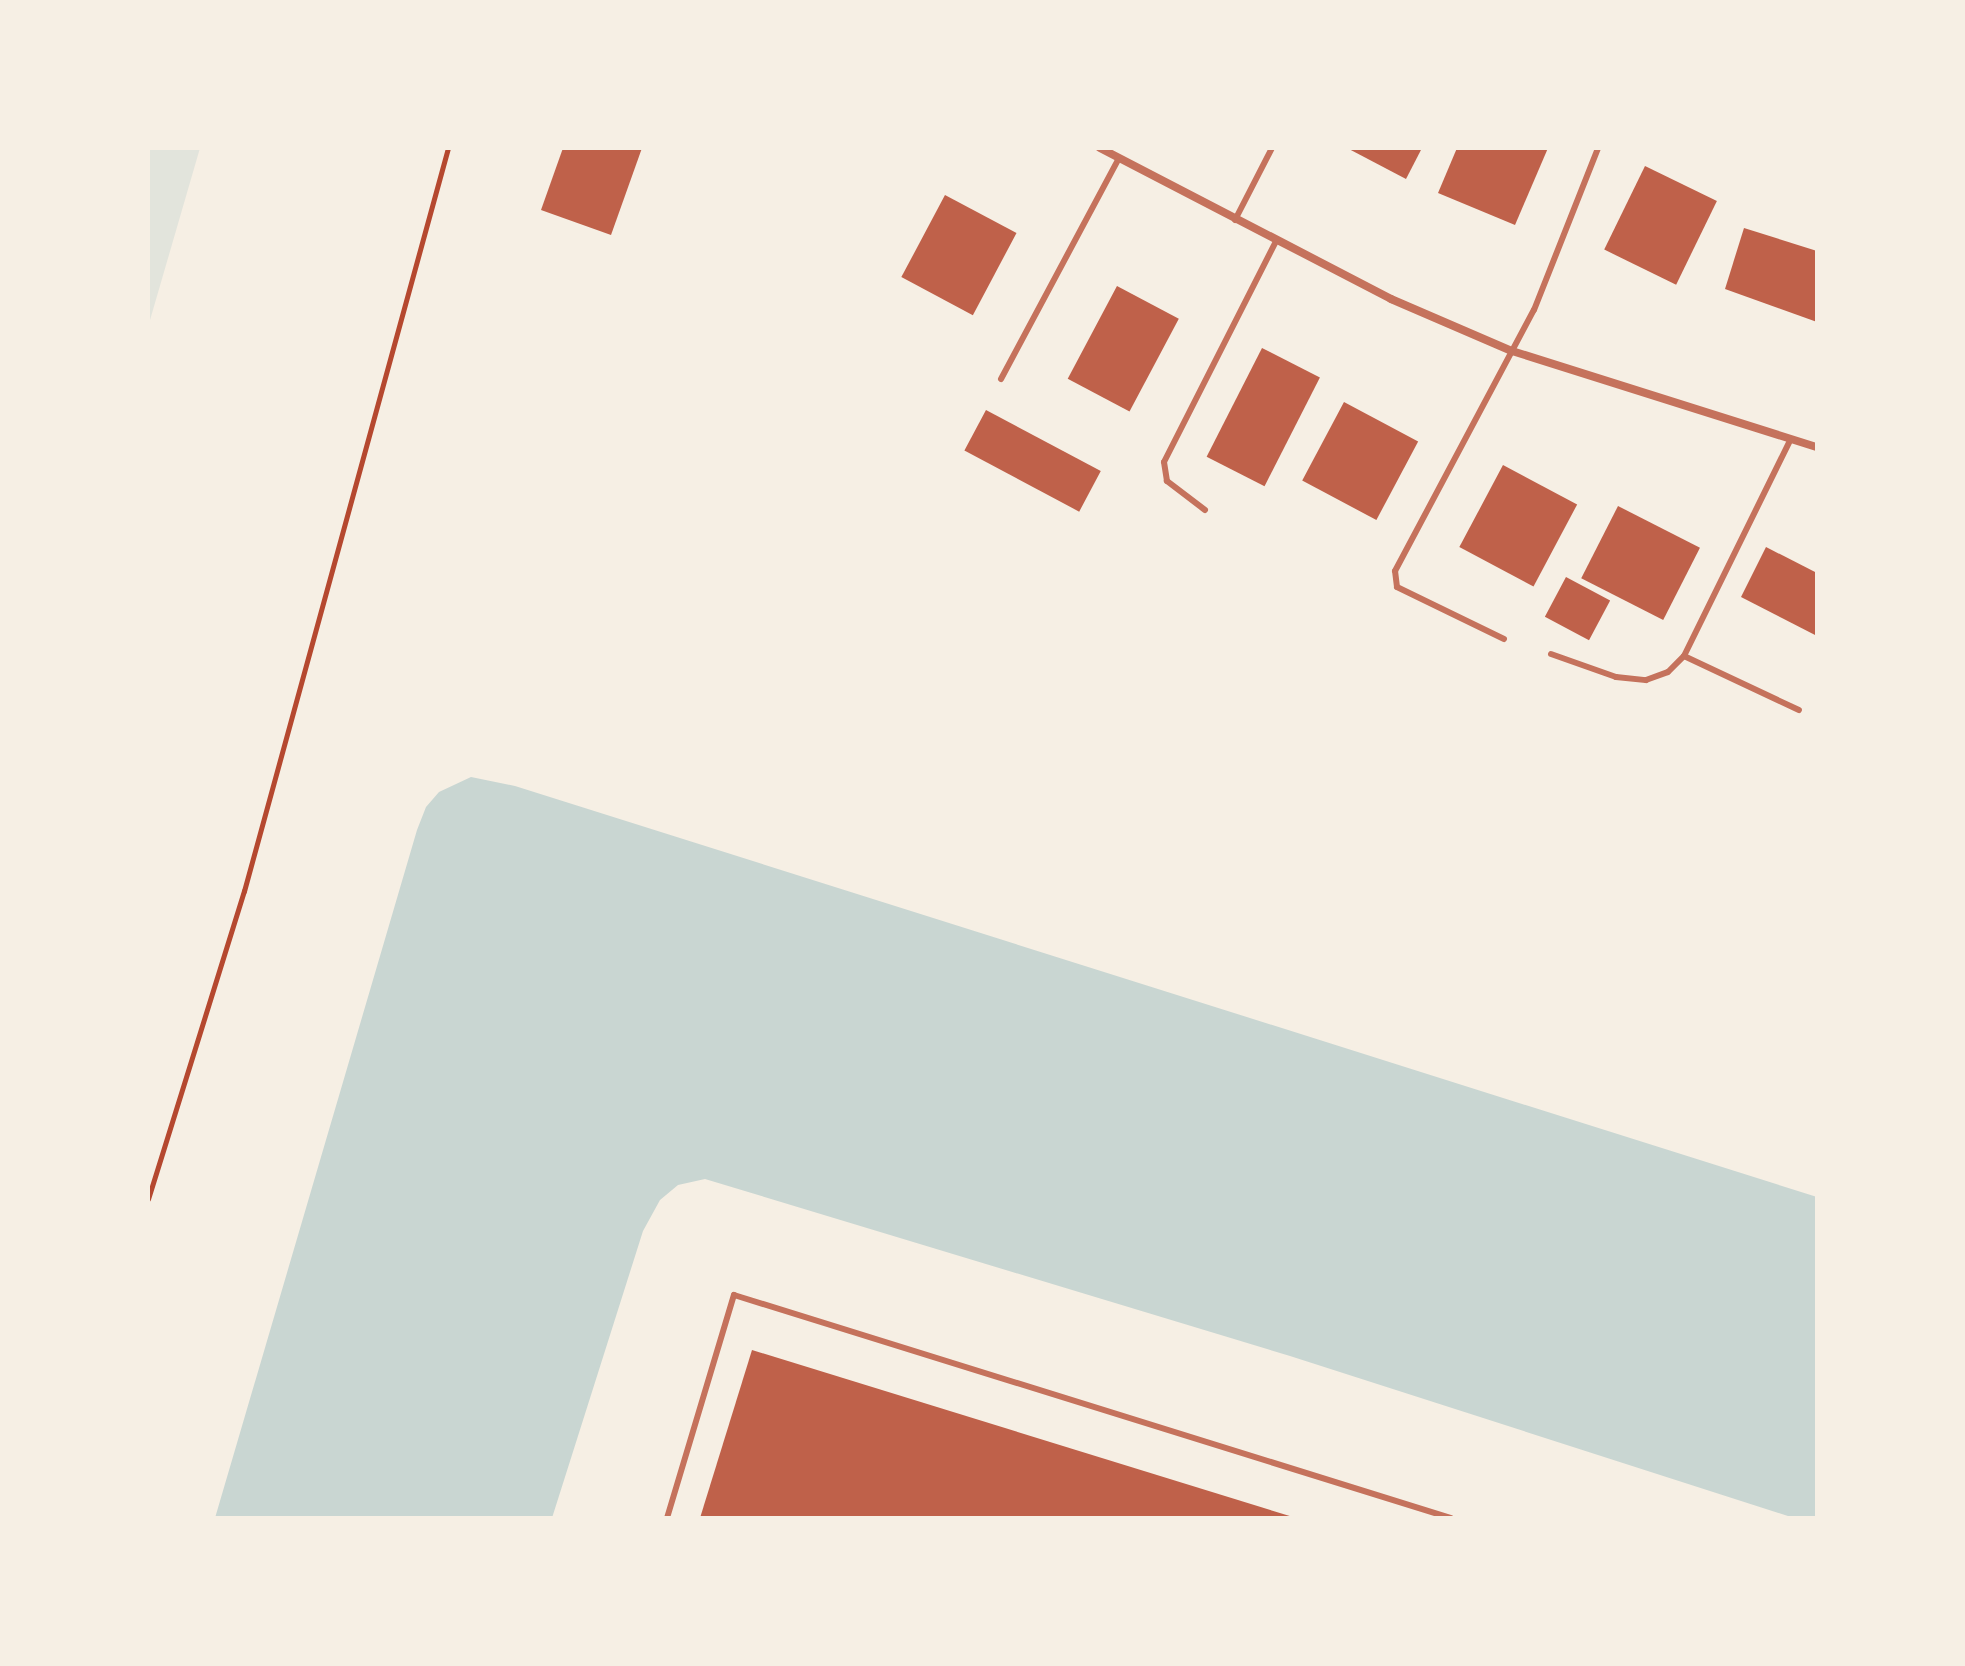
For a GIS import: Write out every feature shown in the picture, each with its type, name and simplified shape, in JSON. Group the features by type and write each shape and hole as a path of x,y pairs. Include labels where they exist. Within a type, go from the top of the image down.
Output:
{"street":[{"path":"1100,148 1276,241 1512,351 1817,447"}],"lane":[{"path":"1235,220 1272,148"},
{"path":"1504,639 1394,581 1422,516 1534,310 1598,148"},
{"path":"1001,379 1119,158"},
{"path":"1205,510 1167,481 1164,462 1276,241"},
{"path":"1551,654 1616,677 1646,680 1668,672 1684,656 1791,439"},
{"path":"1684,656 1799,710"},
{"path":"667,1518 734,1295 1451,1518"}],"path":[{"path":"148,1199 244,891 448,148"}],"shaded area":[{"path":"148,148 200,148 148,327"},
{"path":"471,777 515,786 1817,1197 1817,1518 1794,1518 1290,1356 705,1179 678,1185 660,1200 643,1231 552,1518 215,1518 417,830 426,807 439,792"}],"building":[{"path":"563,148 642,148 611,235 541,210"},
{"path":"1347,148 1422,148 1406,179"},
{"path":"1457,148 1548,148 1515,225 1438,193"},
{"path":"1645,166 1717,201 1676,285 1604,250"},
{"path":"945,195 1017,233 973,315 901,277"},
{"path":"1744,228 1817,251 1817,322 1725,289"},
{"path":"1117,286 1179,319 1130,412 1068,379"},
{"path":"1262,348 1320,378 1265,486 1207,457"},
{"path":"1344,402 1418,441 1376,520 1302,481"},
{"path":"986,410 1101,471 1079,512 964,451"},
{"path":"1503,465 1577,504 1534,587 1459,547"},
{"path":"1618,506 1700,548 1663,620 1581,578"},
{"path":"1766,547 1817,573 1817,636 1741,597"},
{"path":"1566,577 1610,600 1589,640 1545,617"},
{"path":"752,1350 1293,1517 700,1518"}]}
